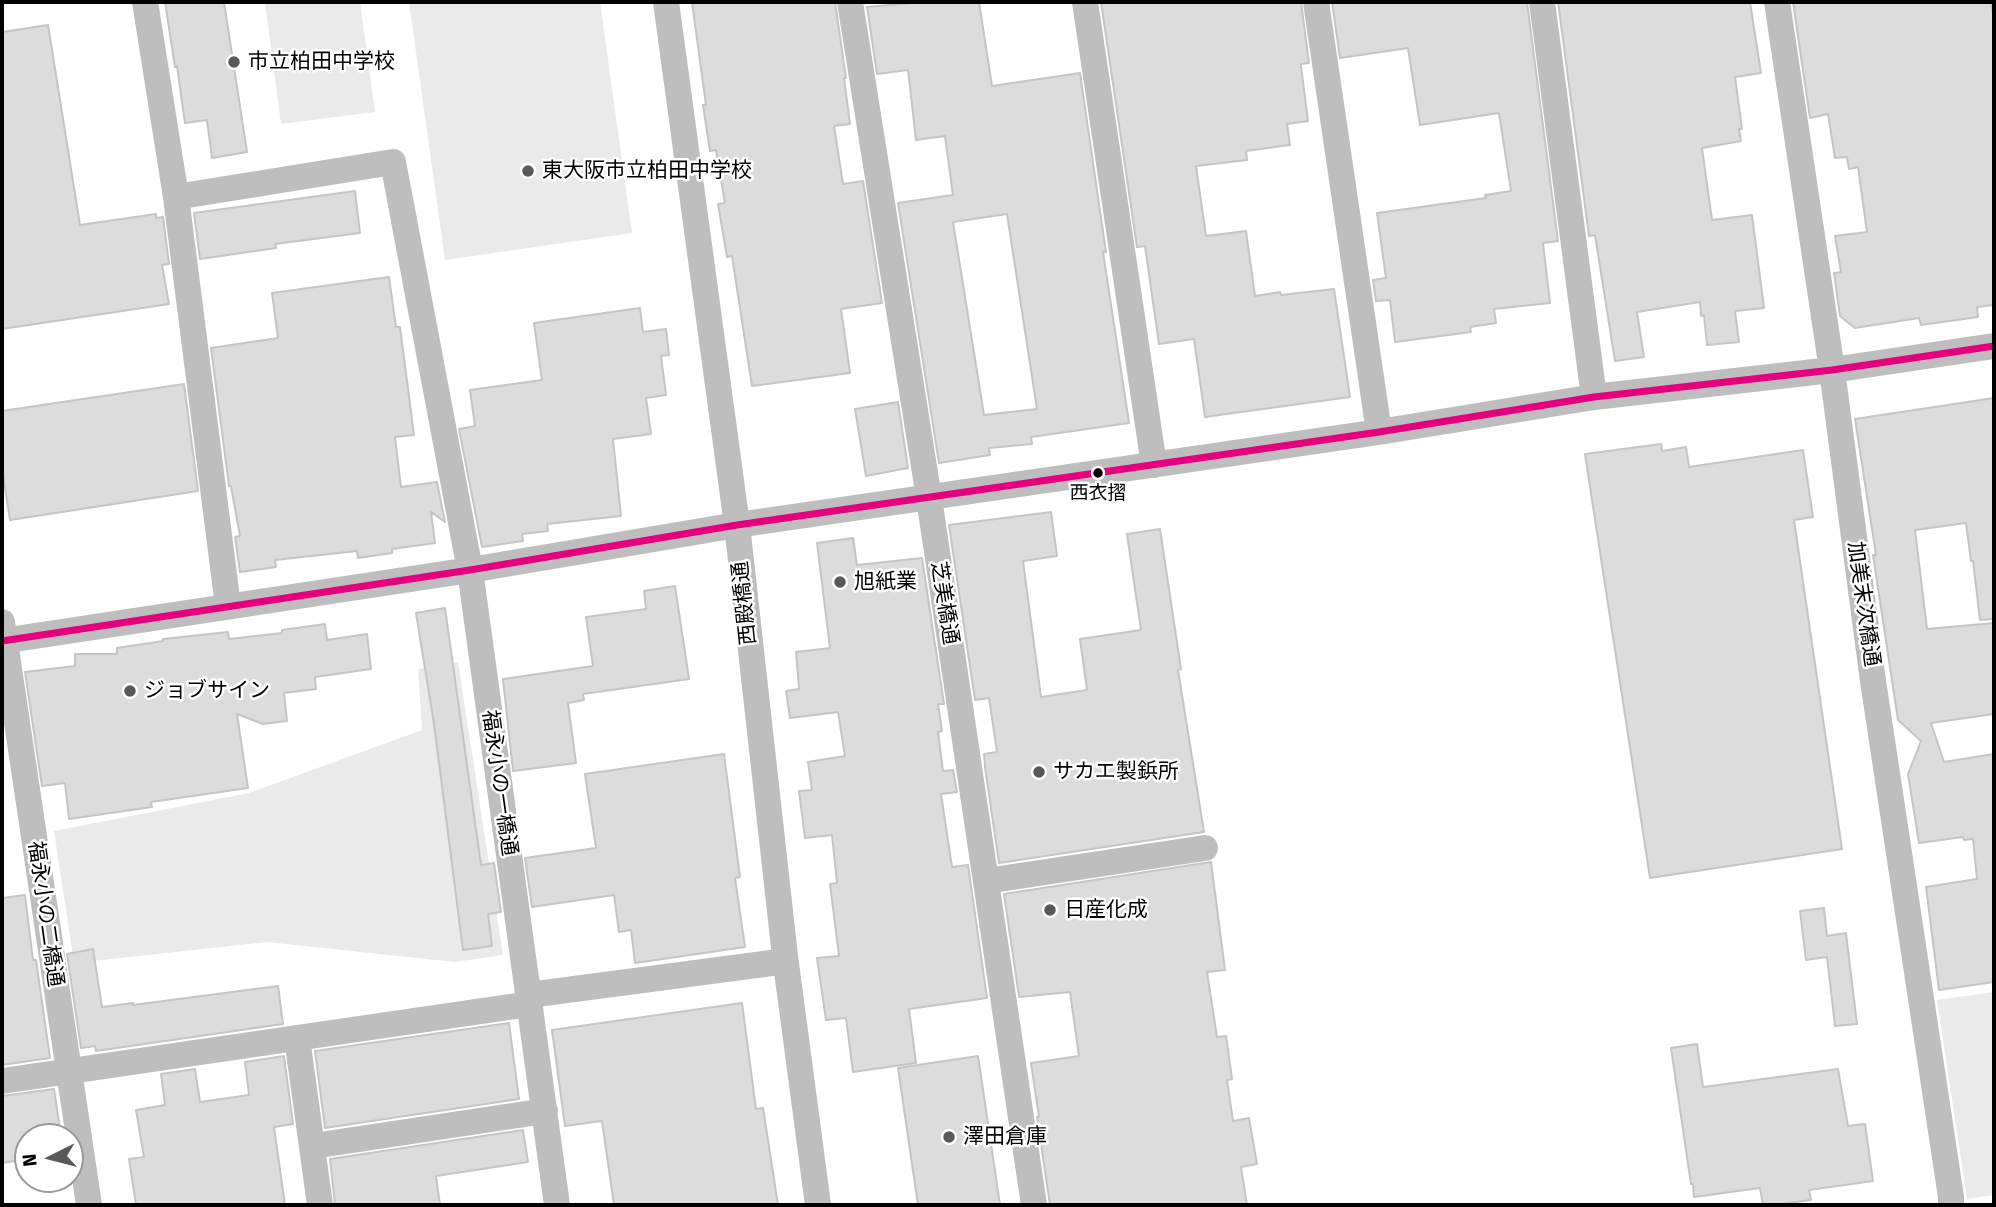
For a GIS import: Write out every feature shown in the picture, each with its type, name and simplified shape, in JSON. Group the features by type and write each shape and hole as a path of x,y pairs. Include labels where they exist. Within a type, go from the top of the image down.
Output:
{"street":[{"path":"145,2 176,197 228,607"},
{"name":"西殿橋通","path":"666,2 737,525 785,956 818,1205"},
{"name":"芝美橋通","path":"850,2 929,498 1034,1205"},
{"path":"1085,2 1154,465"},
{"path":"1316,2 1379,432"},
{"path":"1542,2 1594,397"},
{"name":"加美末次橋通","path":"1777,2 1832,370 1875,695 1951,1201"},
{"name":"福永小の一橋通","path":"176,197 393,162 470,570 558,1205"},
{"path":"3,634 228,607 737,525 1379,432 1594,397 1832,370 1994,346"},
{"name":"福永小の二橋通","path":"3,634 89,1205"},
{"path":"986,881 1205,848"},
{"path":"2,1081 297,1038 779,962 785,956"},
{"path":"297,1038 320,1205"},
{"path":"313,1146 545,1111"}],"shaded area":[{"path":"265,2 360,2 375,112 281,124"},
{"path":"409,2 600,2 632,233 445,260"},
{"path":"458,662 503,955 455,962 267,942 74,963 54,831 249,793 422,730 418,669"},
{"path":"1994,992 1994,1195 1967,1199 1937,1000"}],"building":[{"path":"165,2 224,2 247,152 212,158 207,120 185,123"},
{"path":"692,2 835,2 850,124 834,126 843,184 863,181 882,303 841,309 850,373 752,386 732,256 727,257 718,204 725,203 716,150 710,151"},
{"path":"922,2 979,2 992,86 1080,73 1129,423 1031,437 1032,444 989,448 990,455 939,463 898,203 953,195 945,136 916,140 908,70 877,74 867,7","holes":["1007,214 1037,409 984,415 953,222"]},
{"path":"1101,2 1301,2 1309,63 1301,64 1308,121 1287,124 1290,145 1246,151 1247,160 1196,166 1206,236 1246,231 1255,296 1334,289 1350,397 1205,417 1194,339 1159,344 1145,246 1137,247"},
{"path":"1332,2 1527,2 1558,241 1543,243 1550,303 1494,309 1496,323 1470,327 1471,332 1395,342 1390,300 1376,301 1373,280 1386,278 1377,213 1486,198 1485,195 1511,191 1499,113 1420,125 1408,48 1340,58"},
{"path":"1558,2 1750,2 1761,73 1735,77 1742,129 1739,129 1741,141 1702,148 1712,220 1752,215 1764,308 1735,311 1739,342 1707,345 1700,302 1637,312 1644,357 1615,361 1595,235 1589,236"},
{"path":"1793,2 1991,2 1994,23 1994,305 1977,307 1978,317 1921,325 1919,318 1855,328 1840,316 1834,273 1841,272 1835,236 1867,232 1858,167 1849,169 1847,157 1835,158 1828,114 1810,118"},
{"path":"48,25 80,225 156,214 156,218 163,217 169,264 162,265 169,304 2,329 2,32"},
{"path":"355,191 360,233 275,244 276,248 200,259 194,213"},
{"path":"389,277 396,327 400,327 414,435 395,437 401,487 437,482 445,522 431,512 435,543 392,549 392,553 358,558 357,551 275,560 276,567 240,572 235,537 240,536 229,486 211,348 278,338 272,293"},
{"path":"640,308 643,332 666,329 669,355 661,356 666,395 646,398 651,434 613,439 621,516 547,524 548,531 522,534 523,541 482,547 459,429 475,426 470,390 542,380 534,323"},
{"path":"184,384 198,491 10,520 2,468 2,411"},
{"path":"1994,398 1994,619 1980,620 1966,523 1915,530 1927,629 1994,623 1994,714 1931,723 1944,762 1994,754 1994,982 1939,990 1926,887 1977,879 1973,839 1964,840 1963,837 1919,843 1908,774 1921,741 1898,720 1855,419"},
{"path":"898,402 908,468 866,476 855,409"},
{"path":"1661,444 1662,451 1686,447 1689,467 1803,450 1813,517 1794,520 1842,849 1650,878 1585,454"},
{"path":"1051,512 1057,556 1023,561 1041,697 1087,690 1080,639 1141,630 1127,534 1160,529 1181,669 1178,670 1204,832 999,863 984,754 997,752 989,698 975,700 949,525"},
{"path":"853,538 857,565 922,558 944,704 938,704 943,771 953,770 957,792 941,794 952,867 968,865 987,998 909,1009 916,1063 853,1072 846,1018 826,1020 817,958 839,956 830,884 837,883 832,835 805,838 799,791 812,790 808,762 845,756 838,712 790,718 786,691 799,689 796,652 830,648 817,543"},
{"path":"675,586 689,679 583,694 584,700 568,703 576,763 513,771 503,679 593,666 586,617 646,609 644,591"},
{"path":"445,608 481,865 494,863 501,912 488,914 492,946 463,950 434,724 416,613"},
{"path":"325,624 327,640 367,634 371,669 315,677 316,689 284,693 287,721 263,724 237,714 248,788 151,802 152,807 69,819 65,783 42,786 25,672 75,666 75,654 117,654 117,648 163,639 228,632 229,639 282,633 282,630"},
{"path":"724,754 740,877 735,878 745,947 635,963 631,930 619,932 614,895 532,907 525,858 596,848 585,774"},
{"path":"1211,862 1225,970 1207,972 1217,1037 1226,1036 1232,1079 1227,1080 1233,1121 1249,1118 1257,1164 1241,1167 1247,1205 1050,1205 1031,1063 1079,1056 1070,992 1019,997 1004,894"},
{"path":"25,895 50,1058 2,1065 2,898"},
{"path":"1824,908 1827,936 1846,933 1857,1024 1835,1026 1827,957 1806,960 1800,911"},
{"path":"93,949 102,1007 278,986 283,1024 96,1051 95,1046 81,1048 67,954"},
{"path":"742,1003 756,1109 763,1108 778,1205 614,1205 602,1121 565,1126 552,1030"},
{"path":"509,1023 519,1099 325,1128 315,1051"},
{"path":"1697,1044 1703,1087 1838,1069 1848,1126 1865,1124 1873,1181 1809,1190 1811,1200 1774,1205 1763,1205 1760,1188 1694,1197 1671,1048"},
{"path":"284,1056 293,1124 274,1127 285,1205 136,1205 129,1159 144,1157 136,1110 165,1105 161,1074 195,1069 200,1102 249,1095 245,1062"},
{"name":"澤田倉庫","path":"978,1056 1000,1205 918,1205 898,1068"},
{"path":"54,1089 59,1123 14,1123 14,1161 2,1163 2,1096"},
{"path":"523,1130 528,1162 436,1176 440,1205 335,1205 330,1159"}],"transit line":[{"path":"2,641 470,570 737,525 1379,432 1594,397 1832,370 1994,346"}],"place":[{"name":"市立柏田中学校","path":"234,62"},
{"name":"東大阪市立柏田中学校","path":"528,171"},
{"name":"西衣摺","path":"1098,473"},
{"name":"旭紙業","path":"840,582"},
{"name":"ジョブサイン","path":"130,691"},
{"name":"サカエ製鋲所","path":"1039,772"},
{"name":"日産化成","path":"1050,910"},
{"name":"澤田倉庫","path":"949,1137"}]}
